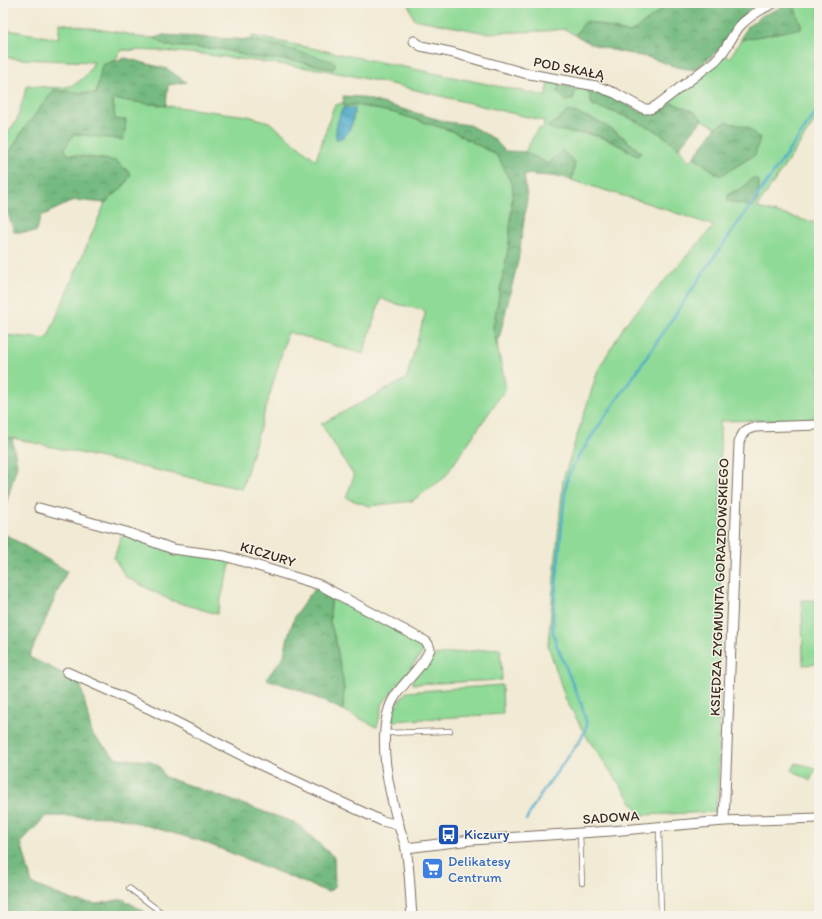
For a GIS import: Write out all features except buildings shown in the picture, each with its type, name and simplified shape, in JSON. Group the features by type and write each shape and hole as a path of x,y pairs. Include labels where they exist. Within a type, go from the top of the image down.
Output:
{"street":[{"name":"POD SKAŁĄ","path":"414,41 421,46 454,53 524,73 596,86 615,93 638,106 650,109 715,61 724,53 738,29 745,21 761,9 774,3"},
{"name":"KSIĘDZA ZYGMUNTA GORAZDOWSKIEGO","path":"724,822 739,443 742,433 748,428 819,425"},
{"name":"KICZURY","path":"39,508 126,532 174,549 226,556 320,585 428,644 430,649 428,655 393,699 387,715 385,734 388,776 399,825 406,848 412,916"},
{"path":"66,672 152,710 272,770 382,821 399,825"},
{"name":"SADOWA","path":"406,848 471,840 724,822 819,818"}],"lane":[{"path":"385,734 450,731"},
{"path":"660,827 661,916"},
{"path":"580,833 582,883"},
{"path":"129,888 166,916"}],"green space":[{"path":"408,3 671,3 630,33 586,21 575,35 565,29 486,33 414,19"},
{"path":"671,3 754,3 726,44 695,70 676,67 651,58 591,44 575,35 586,21 630,33"},
{"path":"793,3 819,3 819,115 759,204 758,208 819,224 819,419 720,421 721,547 718,790 715,812 641,815 588,739 566,700 548,645 563,480 598,370 626,323 714,226 650,204 571,180 573,176 525,152 537,130 544,127 544,121 391,84 324,70 201,54 122,50 114,61 102,65 96,94 54,90 23,130 3,164 3,139 17,120 27,85 58,88 74,85 88,73 94,62 3,57 3,29 58,39 60,23 138,37 155,38 166,46 222,49 251,57 296,61 332,69 282,47 252,40 252,36 546,96 549,81 559,84 558,93 573,99 576,88 588,89 592,105 626,117 648,127 678,147 689,162 694,157 720,175 755,155 727,122 716,127 702,120 695,112 673,104 662,109 687,85 726,55 729,59 741,40 802,28","holes":["569,111 599,122 608,127 633,145 641,153 637,156 600,137 583,133 574,133","754,177 759,182 753,207 728,201 729,194 742,188"]},
{"path":"793,3 802,28 741,40 746,28 763,15"},
{"path":"163,35 252,40 335,62 335,67 333,69 296,61 251,57 222,49 166,46 155,38"},
{"path":"125,58 167,69 186,82 168,85 166,106 113,99 115,119 126,120 124,140 74,134 65,148 67,154 116,161 131,174 124,186 105,203 75,200 41,216 36,232 14,232 7,211 3,209 3,164 23,130 54,90 96,94 102,65"},
{"path":"559,84 576,88 573,99 566,101 558,93"},
{"path":"588,89 611,97 642,112 655,113 672,103 695,112 702,120 679,148 658,132 626,116 592,105"},
{"path":"343,96 361,97 447,122 469,125 493,138 505,151 525,152 548,164 562,150 575,162 571,180 562,177 524,174 527,199 518,261 497,347 493,327 509,244 513,187 498,156 452,131 395,113 356,105 344,106"},
{"path":"113,99 248,116 269,122 316,160 334,106 344,102 344,106 356,105 395,113 452,131 498,156 513,187 509,244 493,327 506,388 444,478 412,501 369,506 346,498 354,476 321,424 406,379 426,311 389,302 381,298 363,354 288,332 242,489 3,436 3,335 47,339 105,203 124,186 131,174 116,161 66,154 64,148 74,134 115,119"},
{"path":"569,111 600,122 624,138 641,153 637,156 610,140 588,133 574,133 555,130 548,127"},
{"path":"727,122 747,127 760,138 755,155 720,176 694,157 716,127"},
{"path":"754,177 759,182 758,199 753,207 727,201 729,194 742,188"},
{"path":"3,436 12,438 17,465 3,515"},
{"path":"3,533 67,571 29,657 80,682 92,734 116,758 149,761 159,766 165,777 296,823 334,857 335,887 328,892 201,841 116,817 46,816 21,842 32,884 74,901 97,904 123,899 151,916 3,916"},
{"path":"122,535 231,561 217,614 170,600 126,577 114,558"},
{"path":"316,588 333,597 331,601 330,621 336,642 344,687 343,710 297,689 266,679 284,656 288,636 295,616"},
{"path":"333,597 425,646 424,651 383,703 377,727 343,710 344,687 336,642 330,621 331,601"},
{"path":"802,600 819,600 819,664 803,665"},
{"path":"500,648 502,680 413,684 413,680 434,655"},
{"path":"502,685 503,714 392,721 393,710 406,692"},
{"path":"796,763 816,768 810,781 792,770"}],"water":[{"path":"343,108 355,108 348,132 345,136 336,139 337,123"}],"waterway":[{"path":"526,820 540,795 581,739 587,725 582,706 557,646 553,632 553,617 568,476 591,437 710,263 819,108"}],"place":[{"name":"Kiczury","path":"448,834"},
{"name":"Delikatesy Centrum","path":"433,869"}]}
